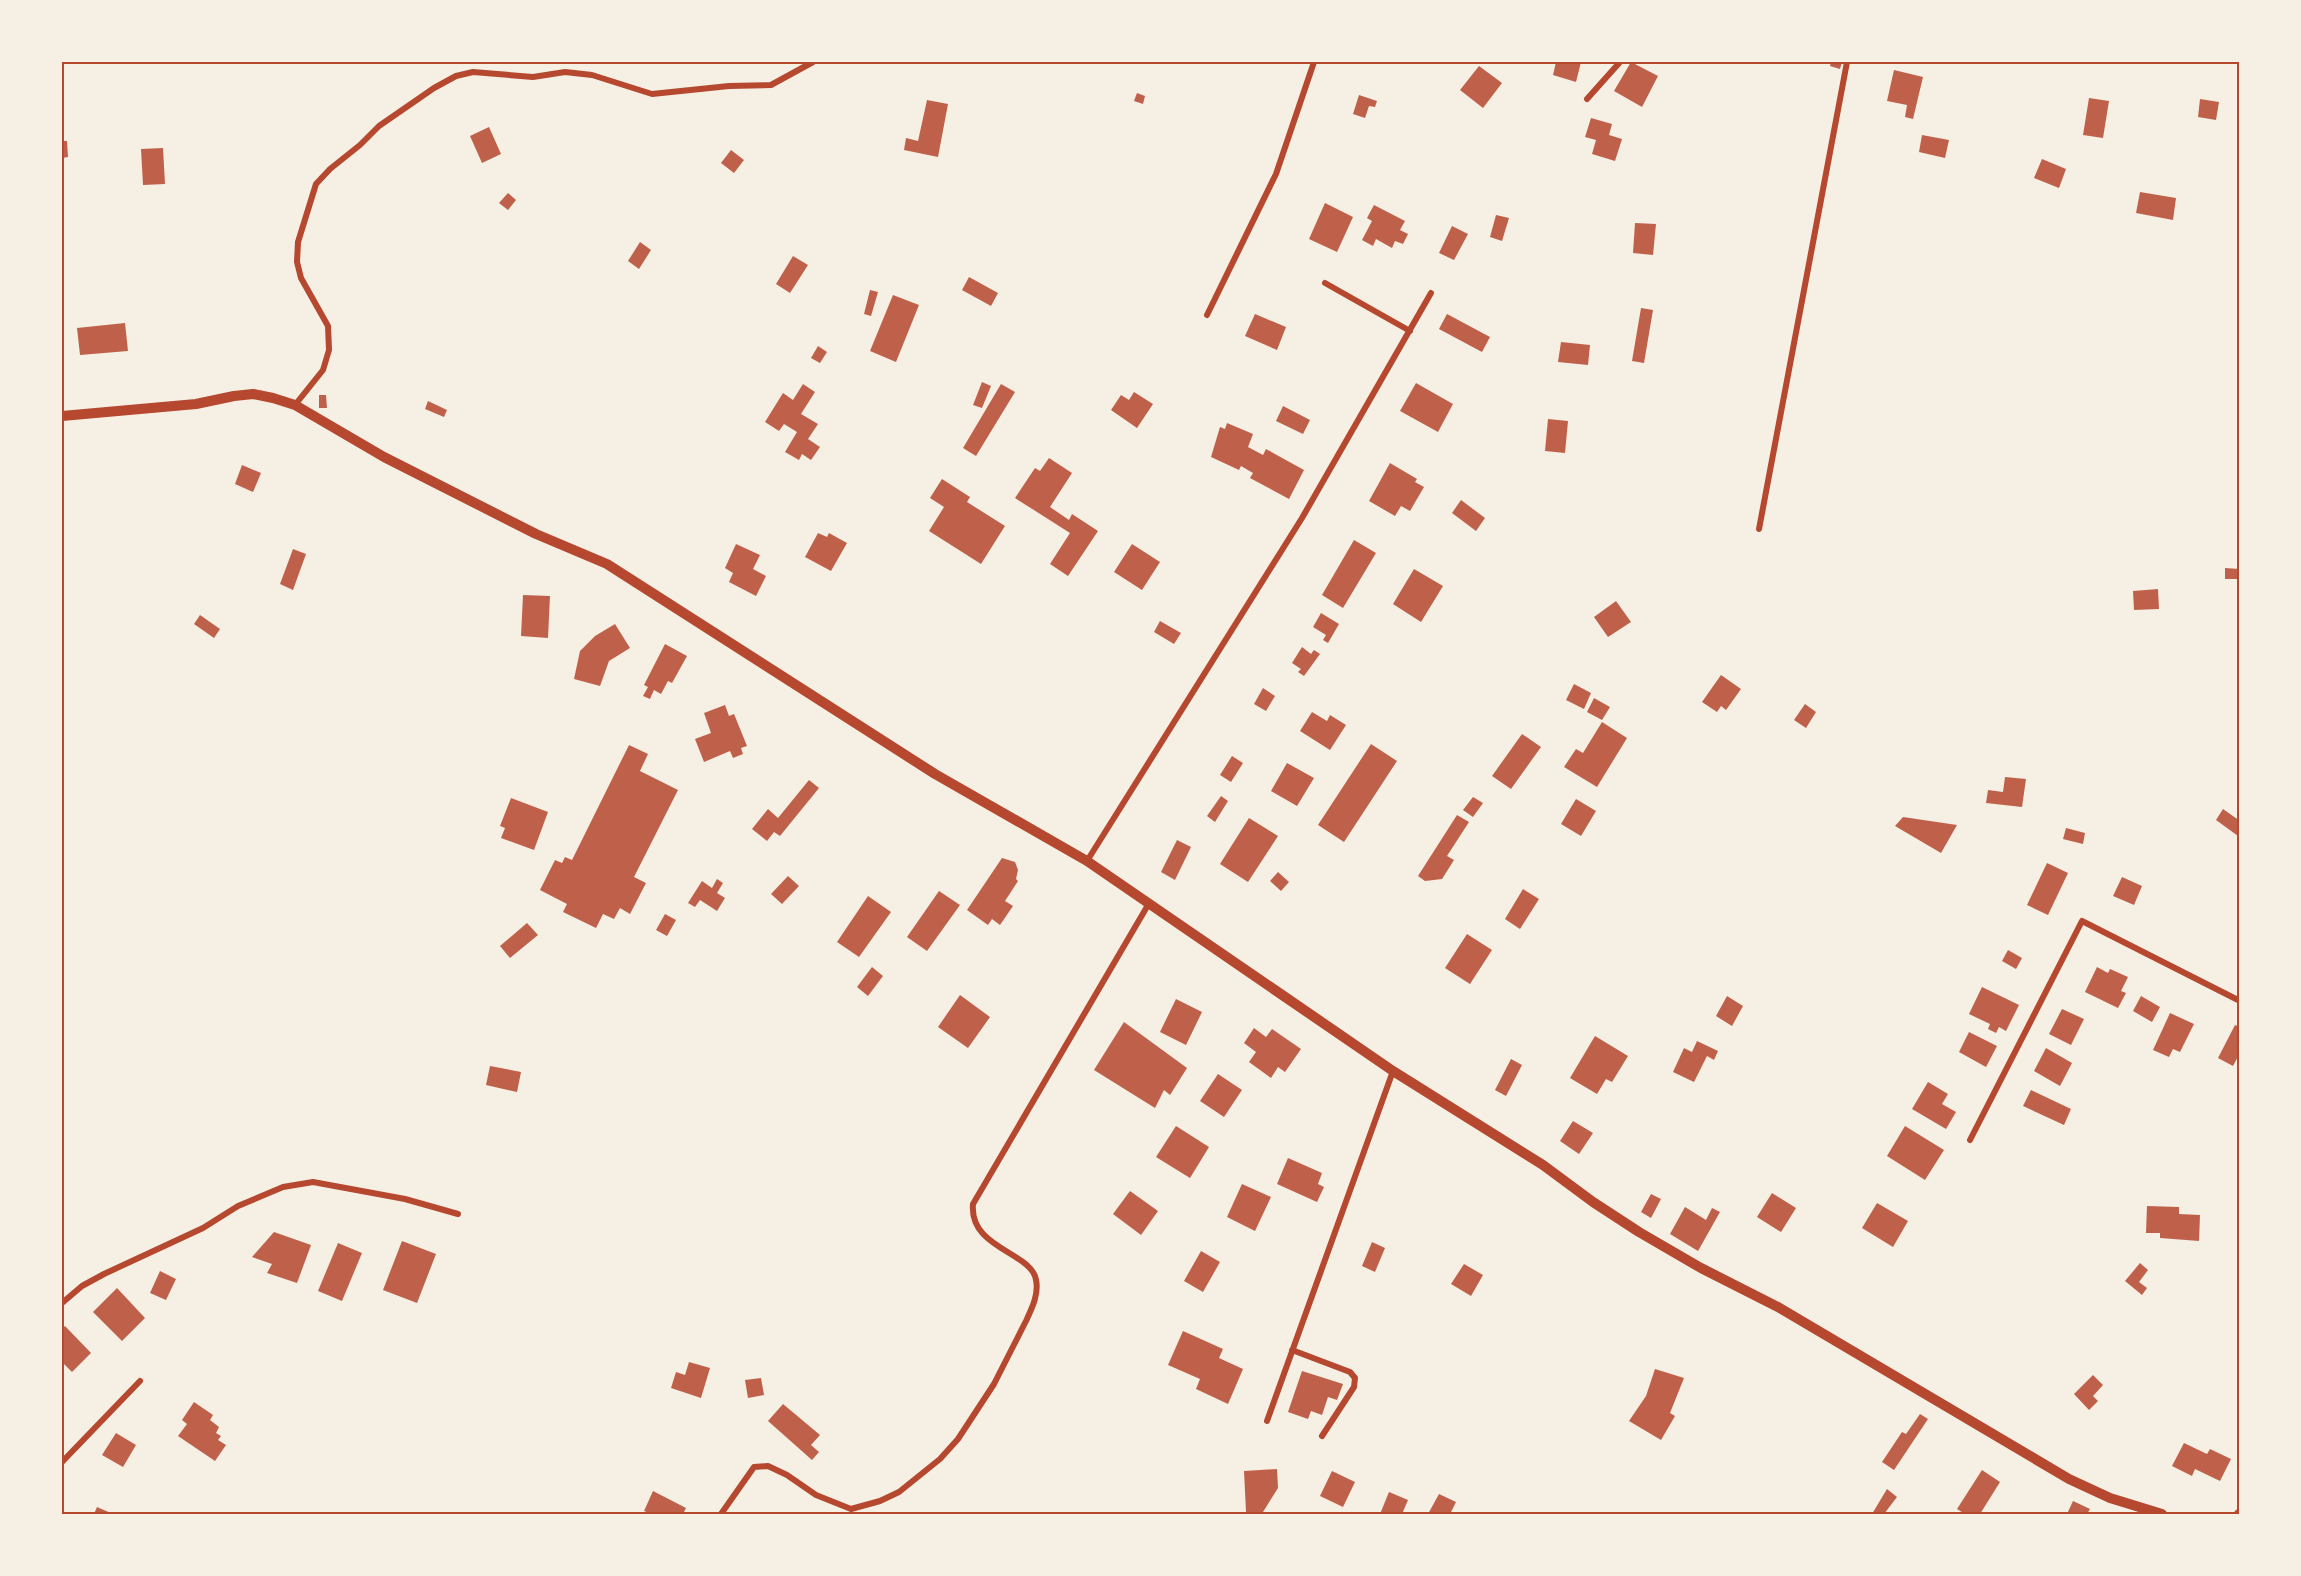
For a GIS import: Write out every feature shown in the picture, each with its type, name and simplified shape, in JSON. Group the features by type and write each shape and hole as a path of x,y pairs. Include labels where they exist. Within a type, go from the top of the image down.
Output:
{"street":[{"path":"295,405 314,385 323,370 329,350 328,326 301,278 297,262 298,242 316,184 379,126 434,88 456,76 472,72 533,77 565,72 599,77 652,94 729,86 771,85 813,62"},
{"path":"1207,315 1275,174 1314,62"},
{"path":"1587,99 1620,62"},
{"path":"1759,529 1847,62"},
{"path":"1325,283 1410,331"},
{"path":"1087,861 1302,518 1431,293"},
{"path":"62,417 196,404 253,394 273,398 295,405 384,457 536,534 607,564 935,774 1087,861 1393,1071 1543,1165 1639,1232 1701,1268 1778,1307 2069,1479 2110,1498 2162,1515"},
{"path":"721,1515 754,1467 768,1466 787,1475 816,1495 851,1509 880,1501 899,1492 940,1459 976,1413 1026,1321 1034,1300 1037,1281 1034,1272 1024,1263 1000,1250 978,1228 972,1216 973,1204 1148,905"},
{"path":"1970,1140 2082,921 2240,1001"},
{"path":"1267,1420 1393,1071"},
{"path":"62,1303 82,1286 104,1274 203,1228 238,1206 283,1187 313,1182 405,1199 458,1214"},
{"path":"1293,1350 1350,1372 1355,1378 1354,1387 1322,1436"},
{"path":"62,1462 140,1382"}],"building":[{"path":"1556,62 1581,62 1576,82 1553,75"},
{"path":"1631,62 1658,76 1642,107 1614,91"},
{"path":"1831,62 1842,62 1840,69 1830,66"},
{"path":"1479,66 1502,83 1483,108 1460,90"},
{"path":"1894,70 1923,77 1913,119 1905,117 1907,105 1887,101"},
{"path":"1137,93 1145,96 1143,104 1134,101"},
{"path":"1359,95 1377,101 1375,107 1369,106 1365,118 1353,114"},
{"path":"2089,98 2109,101 2103,138 2083,135"},
{"path":"2200,99 2219,102 2216,120 2198,117"},
{"path":"927,100 948,104 938,157 904,150 906,138 918,141"},
{"path":"1591,118 1612,124 1609,135 1622,139 1615,161 1592,154 1596,140 1585,137"},
{"path":"489,127 501,154 482,163 470,136"},
{"path":"1922,135 1949,140 1945,158 1919,152"},
{"path":"62,141 67,141 68,157 62,158"},
{"path":"163,148 165,184 143,185 141,149"},
{"path":"731,150 744,160 734,173 721,163"},
{"path":"2042,159 2066,169 2059,188 2034,178"},
{"path":"2140,192 2176,198 2173,220 2136,213"},
{"path":"508,193 516,200 508,210 499,203"},
{"path":"1325,203 1353,217 1337,252 1309,239"},
{"path":"1374,205 1405,221 1400,230 1408,234 1403,244 1395,241 1392,248 1376,239 1373,246 1362,240 1372,221 1367,218"},
{"path":"1496,215 1509,218 1502,241 1490,237"},
{"path":"1635,223 1656,224 1653,255 1633,253"},
{"path":"1452,226 1468,234 1454,260 1439,253"},
{"path":"640,242 651,250 639,269 628,261"},
{"path":"793,256 808,265 790,293 776,284"},
{"path":"969,277 998,293 991,306 962,290"},
{"path":"870,290 878,292 871,316 864,314"},
{"path":"893,295 919,305 896,362 870,351"},
{"path":"1641,308 1653,310 1644,363 1632,361"},
{"path":"1255,314 1286,327 1277,350 1245,336"},
{"path":"1447,314 1490,337 1482,352 1439,329"},
{"path":"125,323 128,351 80,355 77,328"},
{"path":"1561,342 1590,345 1588,365 1558,362"},
{"path":"818,346 827,352 820,363 811,358"},
{"path":"982,382 991,386 982,408 973,405"},
{"path":"1416,383 1453,404 1438,432 1400,411"},
{"path":"803,384 815,392 801,414 818,424 808,439 820,447 811,460 802,454 799,460 785,452 797,432 784,424 779,431 765,422 783,393 793,400"},
{"path":"1001,384 1015,392 976,456 963,448"},
{"path":"1134,392 1153,404 1137,428 1111,410 1121,395 1129,400"},
{"path":"319,395 326,395 327,408 319,408"},
{"path":"428,401 447,410 444,417 425,409"},
{"path":"1283,406 1310,420 1303,434 1276,421"},
{"path":"1548,419 1568,421 1565,453 1545,451"},
{"path":"1227,423 1253,434 1248,447 1263,455 1266,449 1304,470 1289,499 1250,478 1253,473 1241,466 1239,470 1211,457 1220,427 1225,429"},
{"path":"1049,458 1072,473 1050,507 1069,520 1072,514 1098,531 1068,576 1050,564 1070,533 1015,498 1035,468 1040,471"},
{"path":"1390,463 1417,479 1415,482 1424,487 1410,511 1401,506 1395,516 1369,501"},
{"path":"242,465 261,473 253,492 235,484"},
{"path":"942,479 970,497 967,502 1005,526 981,564 929,531 944,507 930,498"},
{"path":"1461,500 1485,518 1476,531 1452,513"},
{"path":"818,533 827,537 829,533 847,543 831,571 805,557"},
{"path":"1354,540 1376,553 1343,608 1322,595"},
{"path":"736,544 760,555 753,569 766,576 756,596 729,582 733,573 725,568"},
{"path":"1132,544 1160,562 1142,590 1114,572"},
{"path":"293,549 306,554 293,590 280,584"},
{"path":"2225,568 2240,569 2240,579 2225,579"},
{"path":"1414,569 1443,586 1421,622 1393,604"},
{"path":"2158,589 2159,609 2134,610 2133,591"},
{"path":"523,595 550,596 548,638 521,636"},
{"path":"1616,601 1631,622 1608,637 1594,617"},
{"path":"1321,613 1339,624 1328,643 1323,640 1326,635 1313,627"},
{"path":"200,615 220,629 214,638 194,624"},
{"path":"1160,621 1181,633 1174,644 1154,632"},
{"path":"615,624 630,648 609,661 600,686 574,679 580,651 595,636"},
{"path":"665,644 687,656 672,683 668,681 661,694 654,690 650,699 643,696 648,687 644,685"},
{"path":"1302,647 1311,654 1314,650 1320,654 1304,676 1298,672 1301,669 1292,663"},
{"path":"1721,675 1741,689 1726,710 1721,706 1717,712 1702,702"},
{"path":"1574,684 1591,693 1584,709 1566,700"},
{"path":"1263,688 1275,696 1266,711 1254,704"},
{"path":"1594,698 1610,707 1602,720 1587,712"},
{"path":"1805,704 1816,712 1806,728 1794,720"},
{"path":"725,705 729,716 734,714 747,746 741,748 743,754 733,758 730,751 704,762 695,739 711,733 704,713"},
{"path":"1312,712 1327,721 1330,715 1346,725 1330,750 1300,731"},
{"path":"1602,722 1627,738 1597,787 1564,767 1576,749 1583,753"},
{"path":"1522,734 1541,747 1511,789 1492,776"},
{"path":"1371,744 1397,761 1344,842 1318,825"},
{"path":"629,745 648,754 640,771 678,790 634,877 646,883 630,914 620,908 614,919 603,914 596,928 563,912 567,904 540,890 555,860 562,863 565,857 572,860"},
{"path":"1232,756 1243,763 1231,782 1220,775"},
{"path":"1287,763 1314,778 1297,806 1271,791"},
{"path":"2005,777 2026,779 2022,807 1986,803 1988,790 2003,792"},
{"path":"809,780 819,788 780,836 774,832 767,841 752,829 768,809 778,818"},
{"path":"1221,796 1228,801 1215,822 1207,816"},
{"path":"1473,797 1483,803 1473,817 1463,810"},
{"path":"511,798 548,812 534,850 501,838 505,828 500,826"},
{"path":"1576,799 1596,811 1581,836 1561,824"},
{"path":"2223,809 2240,821 2238,836 2216,820"},
{"path":"1457,815 1469,822 1447,856 1454,860 1442,879 1425,881 1418,876"},
{"path":"1903,817 1957,825 1941,853 1895,826"},
{"path":"1249,818 1278,836 1248,882 1220,864"},
{"path":"2066,828 2085,833 2083,844 2063,839"},
{"path":"1177,840 1191,847 1175,880 1161,872"},
{"path":"1002,858 1015,862 1018,870 1016,879 1018,881 1005,901 1013,906 1000,925 992,919 988,925 967,910"},
{"path":"2047,863 2068,873 2048,915 2027,905"},
{"path":"1278,872 1289,882 1281,891 1270,881"},
{"path":"788,876 799,886 782,904 771,894"},
{"path":"2122,877 2142,886 2134,905 2113,896"},
{"path":"717,879 723,883 717,893 725,898 717,911 700,900 695,907 688,903 702,881 712,888"},
{"path":"1523,889 1539,899 1520,929 1505,919"},
{"path":"939,891 960,905 927,951 907,937"},
{"path":"868,896 891,912 859,957 837,942"},
{"path":"665,914 676,920 667,936 656,930"},
{"path":"527,923 538,935 510,958 500,946"},
{"path":"1467,934 1492,950 1470,984 1445,968"},
{"path":"2008,950 2022,958 2016,969 2002,961"},
{"path":"872,967 883,976 868,996 857,987"},
{"path":"2097,967 2108,973 2110,969 2128,977 2121,991 2126,993 2118,1008 2085,992"},
{"path":"1982,987 2019,1005 2006,1031 1999,1027 1996,1033 1988,1029 1990,1024 1969,1014"},
{"path":"960,995 990,1017 968,1048 938,1027"},
{"path":"1727,996 1743,1006 1732,1026 1716,1016"},
{"path":"2141,996 2160,1007 2152,1022 2133,1011"},
{"path":"1176,999 1202,1012 1186,1045 1160,1032"},
{"path":"2062,1009 2084,1019 2071,1045 2049,1034"},
{"path":"2170,1013 2194,1024 2180,1052 2173,1049 2169,1057 2153,1050"},
{"path":"1124,1022 1187,1068 1170,1095 1164,1090 1155,1108 1094,1070"},
{"path":"2235,1025 2240,1027 2240,1053 2233,1066 2218,1058"},
{"path":"1254,1028 1266,1037 1272,1029 1301,1049 1285,1072 1278,1067 1271,1078 1249,1062 1256,1052 1244,1043"},
{"path":"1969,1032 1997,1046 1986,1067 1959,1052"},
{"path":"1595,1036 1628,1056 1612,1082 1606,1079 1597,1094 1570,1078"},
{"path":"1697,1041 1718,1051 1714,1060 1707,1056 1694,1082 1673,1072 1684,1048 1692,1052"},
{"path":"2046,1048 2072,1063 2060,1086 2034,1071"},
{"path":"1511,1059 1522,1065 1506,1096 1495,1090"},
{"path":"490,1066 521,1072 517,1092 486,1085"},
{"path":"1218,1074 1242,1090 1224,1117 1200,1101"},
{"path":"1928,1082 1948,1094 1942,1104 1956,1112 1946,1129 1912,1109"},
{"path":"2031,1090 2071,1109 2064,1125 2023,1106"},
{"path":"1573,1121 1593,1133 1579,1154 1560,1141"},
{"path":"1176,1126 1209,1147 1190,1178 1156,1157"},
{"path":"1905,1126 1944,1150 1925,1180 1887,1156"},
{"path":"1288,1158 1322,1173 1318,1184 1324,1187 1317,1202 1277,1184"},
{"path":"1242,1184 1271,1197 1255,1231 1227,1217"},
{"path":"1130,1191 1158,1211 1141,1235 1113,1214"},
{"path":"1772,1193 1796,1208 1781,1232 1757,1217"},
{"path":"1651,1194 1661,1199 1651,1218 1641,1212"},
{"path":"1877,1203 1908,1221 1893,1247 1862,1228"},
{"path":"2147,1206 2179,1207 2179,1214 2200,1215 2199,1241 2160,1238 2160,1233 2146,1233"},
{"path":"1685,1207 1706,1220 1712,1208 1720,1212 1698,1251 1670,1234"},
{"path":"274,1232 311,1245 297,1283 267,1273 272,1264 252,1257"},
{"path":"402,1241 436,1254 417,1303 383,1290"},
{"path":"1372,1242 1385,1248 1375,1272 1362,1266"},
{"path":"338,1243 362,1253 342,1301 318,1291"},
{"path":"1201,1251 1220,1262 1203,1292 1184,1281"},
{"path":"2140,1263 2148,1270 2139,1282 2147,1288 2142,1295 2125,1281"},
{"path":"1464,1264 1483,1275 1471,1296 1451,1284"},
{"path":"160,1271 176,1279 166,1300 150,1293"},
{"path":"117,1288 145,1318 122,1341 93,1312"},
{"path":"65,1326 91,1353 72,1372 62,1362 62,1329"},
{"path":"1183,1331 1223,1349 1219,1358 1243,1369 1228,1404 1196,1389 1200,1379 1168,1365"},
{"path":"689,1362 710,1368 701,1398 671,1388 676,1372 685,1375"},
{"path":"1655,1369 1684,1378 1670,1413 1675,1416 1661,1440 1629,1421 1646,1396"},
{"path":"1302,1371 1343,1384 1337,1400 1328,1397 1322,1415 1311,1411 1308,1419 1288,1412"},
{"path":"2093,1375 2103,1385 2093,1396 2098,1401 2089,1410 2074,1394"},
{"path":"761,1378 764,1395 748,1398 745,1380"},
{"path":"194,1402 213,1415 210,1420 219,1427 216,1433 221,1436 218,1440 226,1445 215,1461 178,1436 187,1424 182,1420"},
{"path":"783,1404 820,1435 811,1445 819,1452 812,1460 768,1421"},
{"path":"1920,1414 1928,1419 1894,1470 1882,1462 1902,1432 1906,1434"},
{"path":"116,1433 136,1445 123,1467 102,1455"},
{"path":"2184,1443 2207,1454 2210,1449 2231,1459 2220,1481 2195,1469 2192,1476 2172,1466"},
{"path":"1277,1469 1278,1488 1263,1512 1246,1512 1244,1471"},
{"path":"1982,1470 2000,1482 1980,1514 1965,1514 1957,1509"},
{"path":"1332,1471 1355,1482 1343,1507 1320,1496"},
{"path":"1887,1489 1897,1497 1884,1514 1872,1514"},
{"path":"653,1491 686,1508 683,1514 652,1514 644,1511"},
{"path":"1389,1492 1408,1500 1402,1514 1380,1514"},
{"path":"1439,1494 1456,1502 1450,1514 1428,1514"},
{"path":"2073,1501 2090,1509 2087,1514 2067,1514"},
{"path":"97,1507 113,1514 94,1514"}]}
